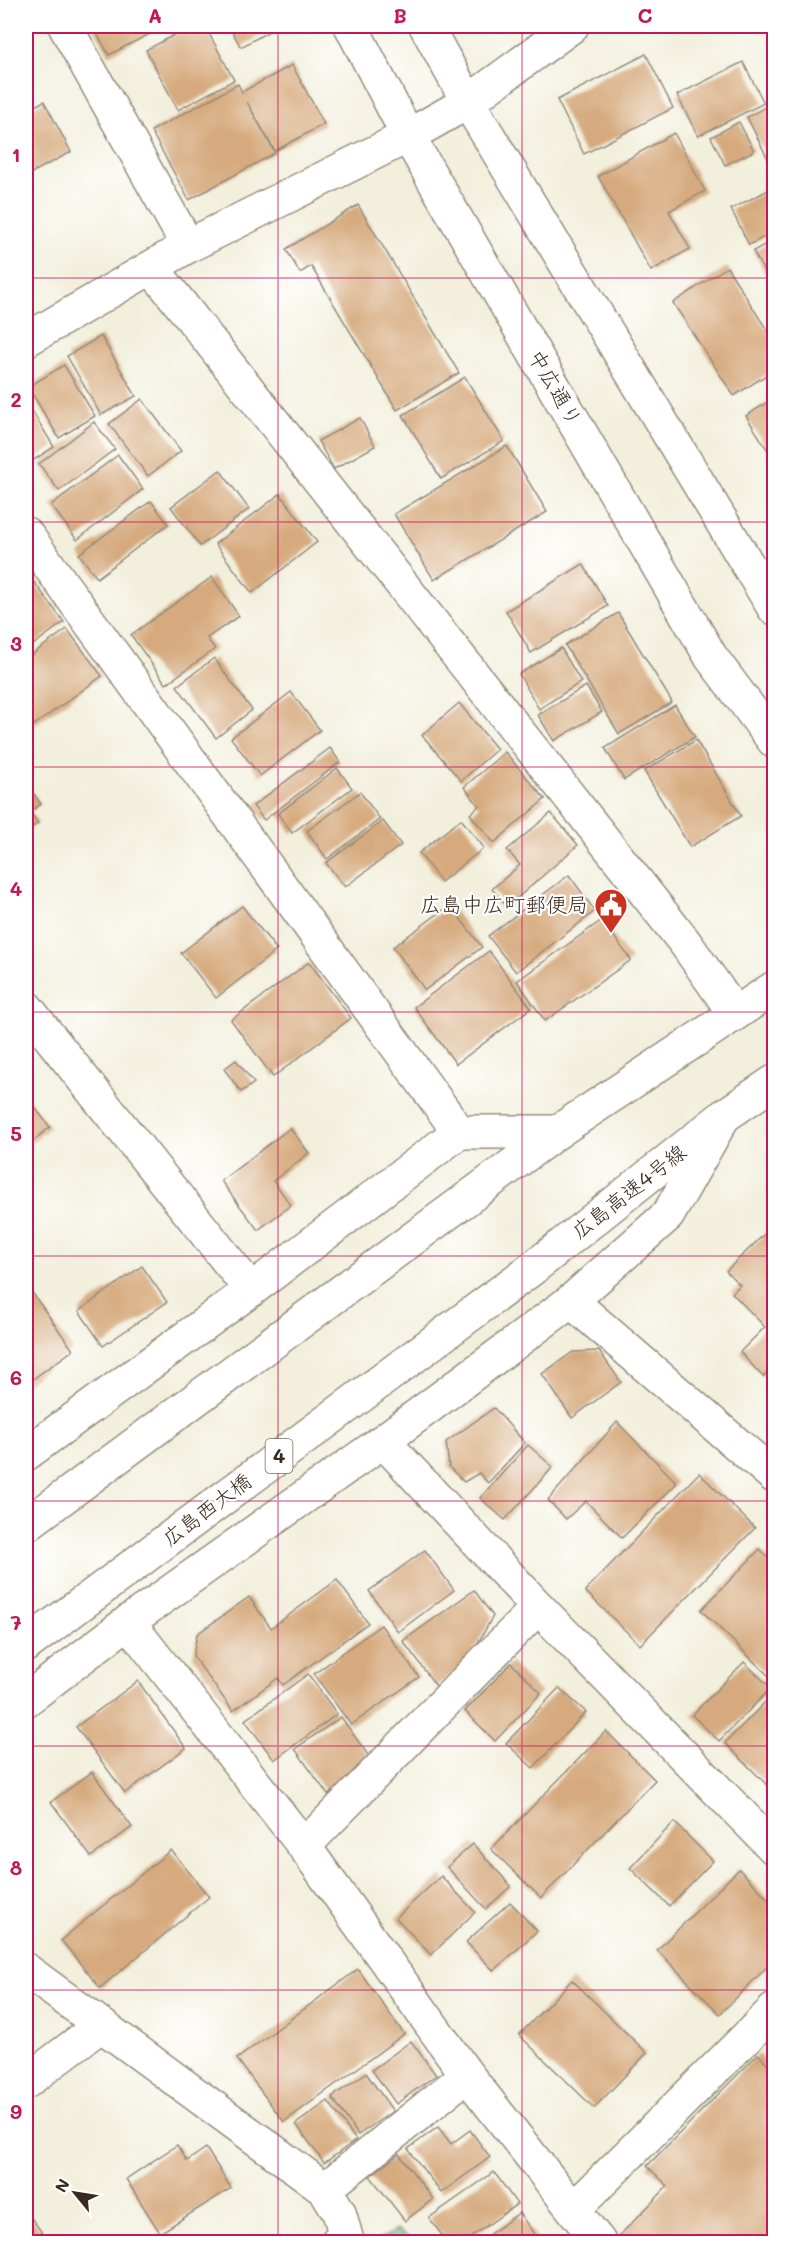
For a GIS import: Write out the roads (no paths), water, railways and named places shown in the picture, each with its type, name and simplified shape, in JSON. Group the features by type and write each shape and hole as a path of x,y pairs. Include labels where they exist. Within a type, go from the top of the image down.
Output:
{"main road":[{"path":"64,26 188,246"},
{"name":"中広通り","path":"351,26 408,136 711,657 774,741"},
{"path":"426,26 468,102 774,608"},
{"path":"26,340 188,246 408,136 468,102 572,26"},
{"path":"152,268 686,944 735,1014"},
{"path":"26,534 459,1132"},
{"path":"26,1525 557,1132 774,988"},
{"path":"26,1007 251,1290"},
{"name":"広島高速4号線","path":"533,1268 724,1116 774,1082"},
{"path":"26,1700 128,1622 383,1441 571,1301 668,1215 724,1116"},
{"path":"26,1454 251,1290 459,1132 557,1132"},
{"name":"広島西大橋","path":"26,1645 533,1268"},
{"path":"571,1301 774,1476"},
{"path":"383,1441 538,1607 774,1848"},
{"path":"304,1846 538,1607"},
{"path":"128,1622 304,1846 467,2075 598,2242"},
{"path":"26,1970 325,2189 339,2212 346,2237 337,2242"},
{"path":"574,2210 774,2010"},
{"path":"26,2082 101,2025"},
{"path":"325,2189 467,2075"}],"place":[{"name":"広島中広町郵便局","path":"611,934"}]}
